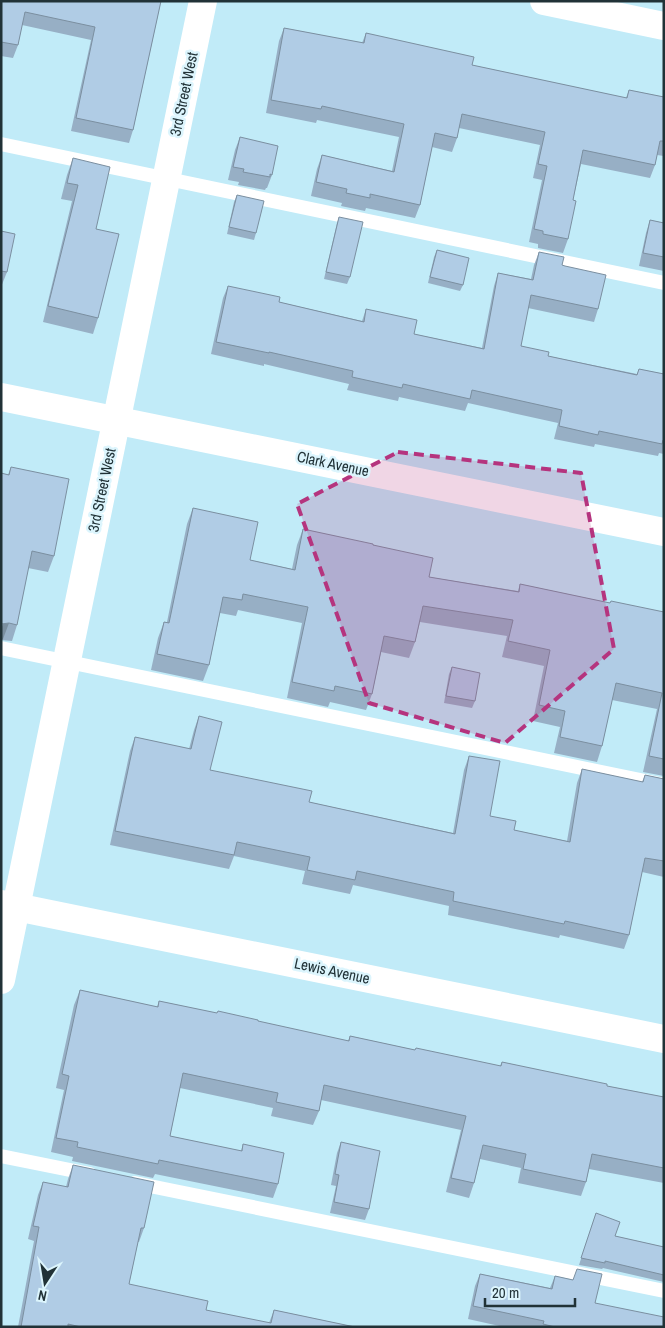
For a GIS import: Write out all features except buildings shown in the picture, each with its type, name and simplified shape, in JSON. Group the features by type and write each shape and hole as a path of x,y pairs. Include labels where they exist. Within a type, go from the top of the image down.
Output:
{"street":[{"name":"3rd Street West","path":"1,980 9,905 67,661 204,1"},
{"path":"544,1 664,26"},
{"name":"Clark Avenue","path":"1,397 664,532"},
{"name":"Lewis Avenue","path":"9,905 664,1039"}],"lane":[{"path":"1,144 664,283"},
{"path":"1,648 664,785"},
{"path":"1,1156 99,1176"},
{"path":"118,1180 664,1291"}],"highlighted area":[{"path":"398,452 581,473 614,649 505,743 369,703 297,504"}]}
